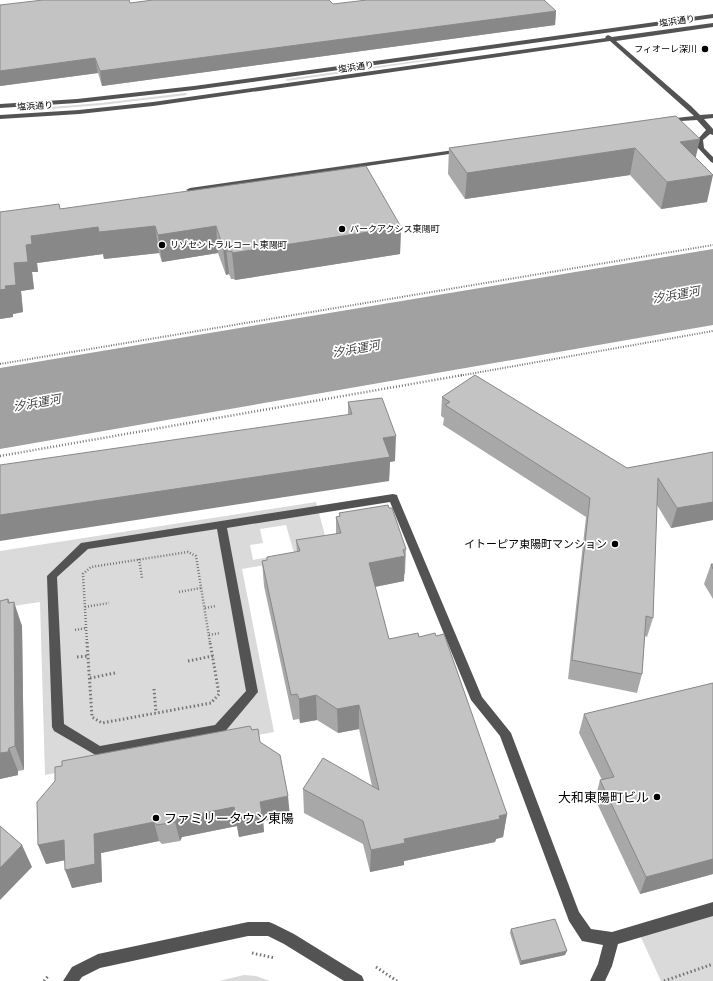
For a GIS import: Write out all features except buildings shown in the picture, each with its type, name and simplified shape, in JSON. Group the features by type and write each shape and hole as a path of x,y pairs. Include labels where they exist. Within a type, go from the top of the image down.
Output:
{"street":[{"name":"塩浜通り","path":"0,106 136,95 713,16"},
{"name":"塩浜通り","path":"0,116 80,112 153,104 713,25"},
{"path":"602,31 700,117 712,131 700,140 701,148 713,161"},
{"path":"656,123 713,116"},
{"path":"182,192 466,150"},
{"path":"221,525 252,692 220,730 99,752 58,727 52,576 85,546 393,498 477,700 505,733 574,916 587,936 612,939 713,909"},
{"path":"70,981 77,972 98,960 248,929 269,929 289,939 357,981"},
{"path":"597,981 605,966 612,939"}],"path":[{"path":"0,364 713,244"},
{"path":"0,456 713,331"},
{"path":"192,554 195,551"},
{"path":"188,552 192,554 196,556 219,694 211,703 102,723 92,717 83,574 91,567 188,552"},
{"path":"139,559 142,578"},
{"path":"178,592 202,588"},
{"path":"85,607 109,603"},
{"path":"205,608 213,607"},
{"path":"78,629 86,628"},
{"path":"209,635 217,633"},
{"path":"79,657 88,656"},
{"path":"188,660 213,656"},
{"path":"90,678 115,673"},
{"path":"154,689 156,713"},
{"path":"92,724 97,720"},
{"path":"245,953 262,954 282,962"},
{"path":"664,981 713,964"}],"shaded area":[{"path":"437,58 439,59 287,81 286,79"},
{"path":"186,93 187,95 101,105 26,111 26,109 101,103"},
{"path":"316,502 330,554 242,569 274,732 45,775 40,602 0,608 0,551","holes":["286,525 294,553 253,560 250,545 263,543 260,529"]},
{"path":"713,909 713,981 661,981 638,931"},
{"path":"244,975 256,976 270,981 219,981"}],"water":[{"name":"汐浜運河","path":"713,249 713,325 0,449 0,368"}],"place":[{"name":"フィオーレ深川","path":"705,49"},
{"name":"パークアクシス東陽町","path":"342,229"},
{"name":"リゾセントラルコート東陽町","path":"162,245"},
{"name":"イトーピア東陽町マンション","path":"615,544"},
{"name":"大和東陽町ビル","path":"657,797"},
{"name":"ファミリータウン東陽","path":"156,818"}]}
